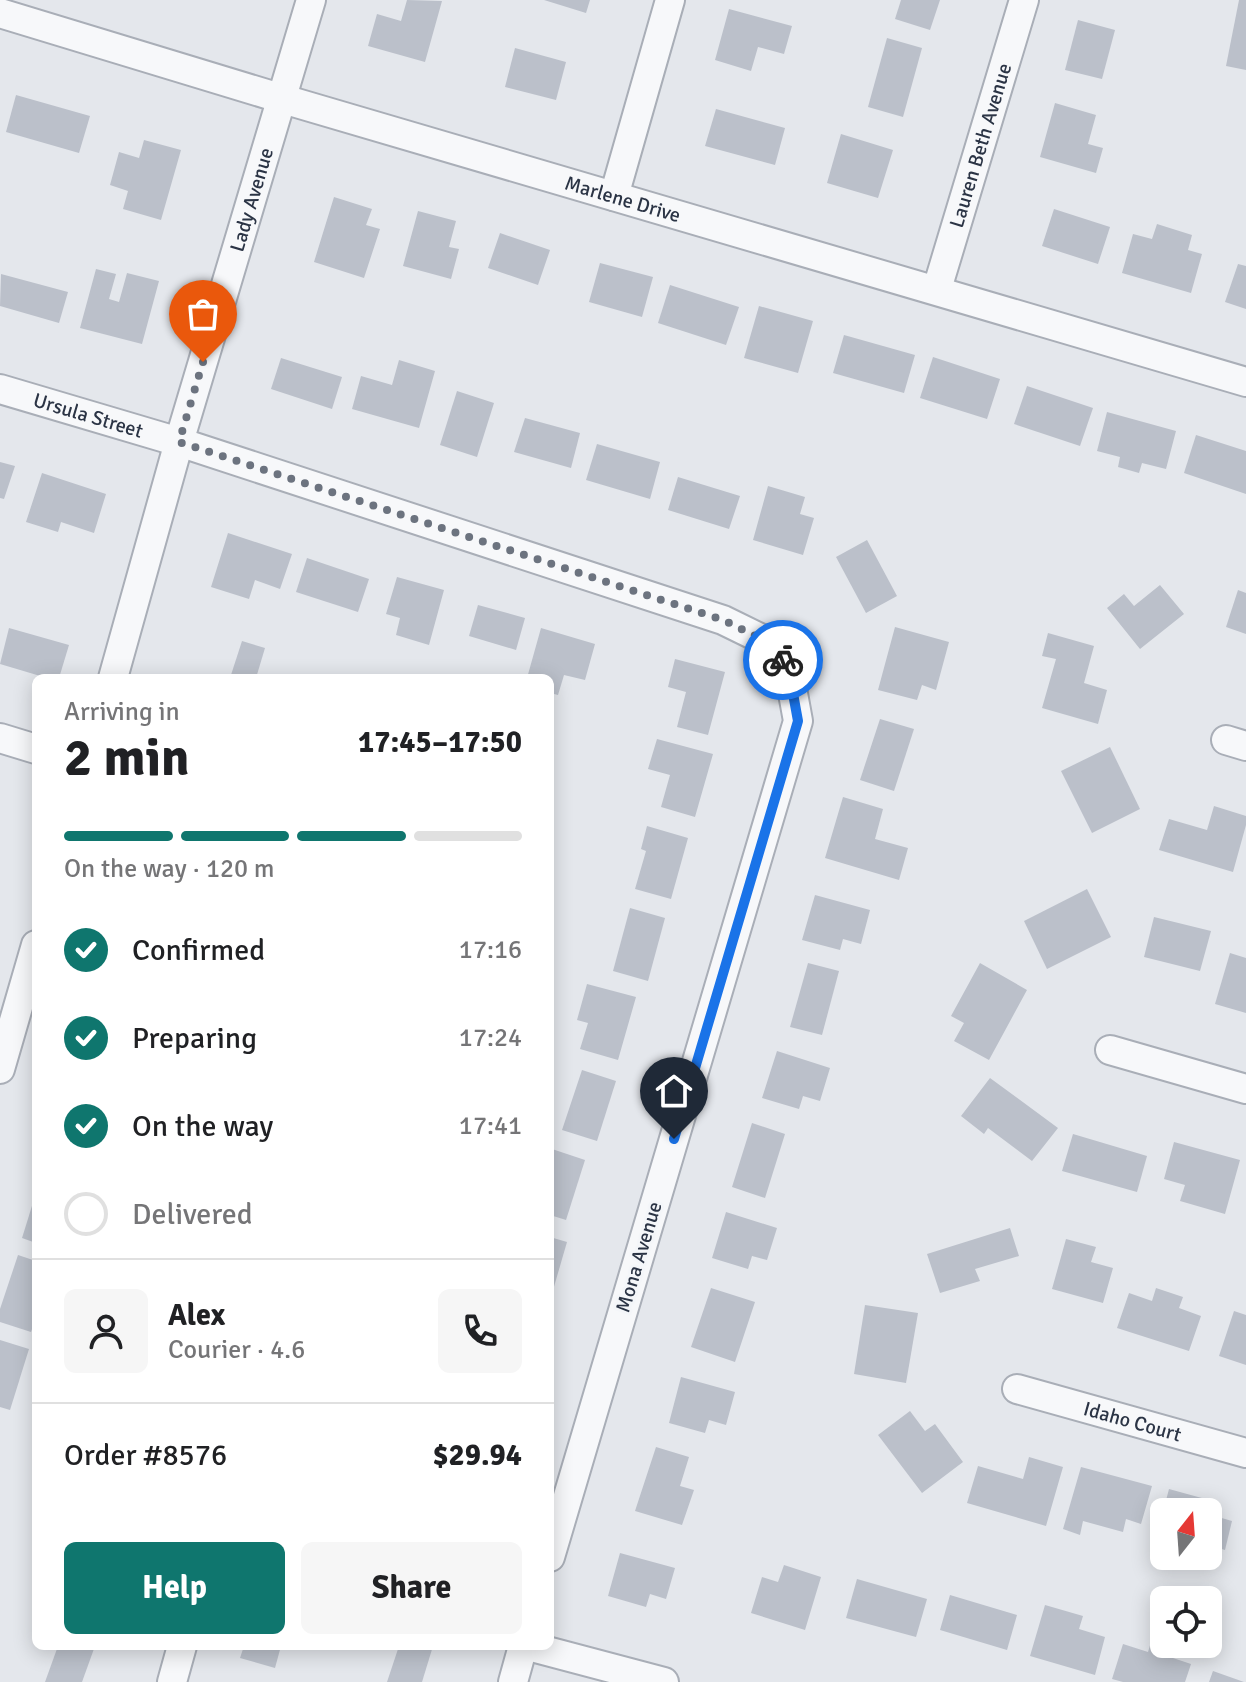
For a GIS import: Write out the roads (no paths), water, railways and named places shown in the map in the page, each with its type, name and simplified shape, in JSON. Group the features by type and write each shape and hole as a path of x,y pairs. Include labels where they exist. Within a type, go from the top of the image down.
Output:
{"street":[{"name":"Lady Avenue","path":"114,674 179,442 311,0"},
{"path":"614,196 670,0"},
{"name":"Lauren Beth Avenue","path":"937,289 1024,0"},
{"name":"Marlene Drive","path":"0,13 1246,382"},
{"name":"Ursula Street","path":"0,389 179,442 723,620"},
{"name":"Mona Avenue","path":"554,1544 798,721 788,666 766,641 723,620"},
{"path":"0,738 32,748"},
{"path":"0,1069 32,959"},
{"path":"1110,1050 1246,1089"},
{"name":"Idaho Court","path":"1017,1389 1246,1453"},
{"path":"172,1682 181,1650"},
{"path":"513,1682 525,1650"},
{"path":"541,1650 664,1682"}]}
